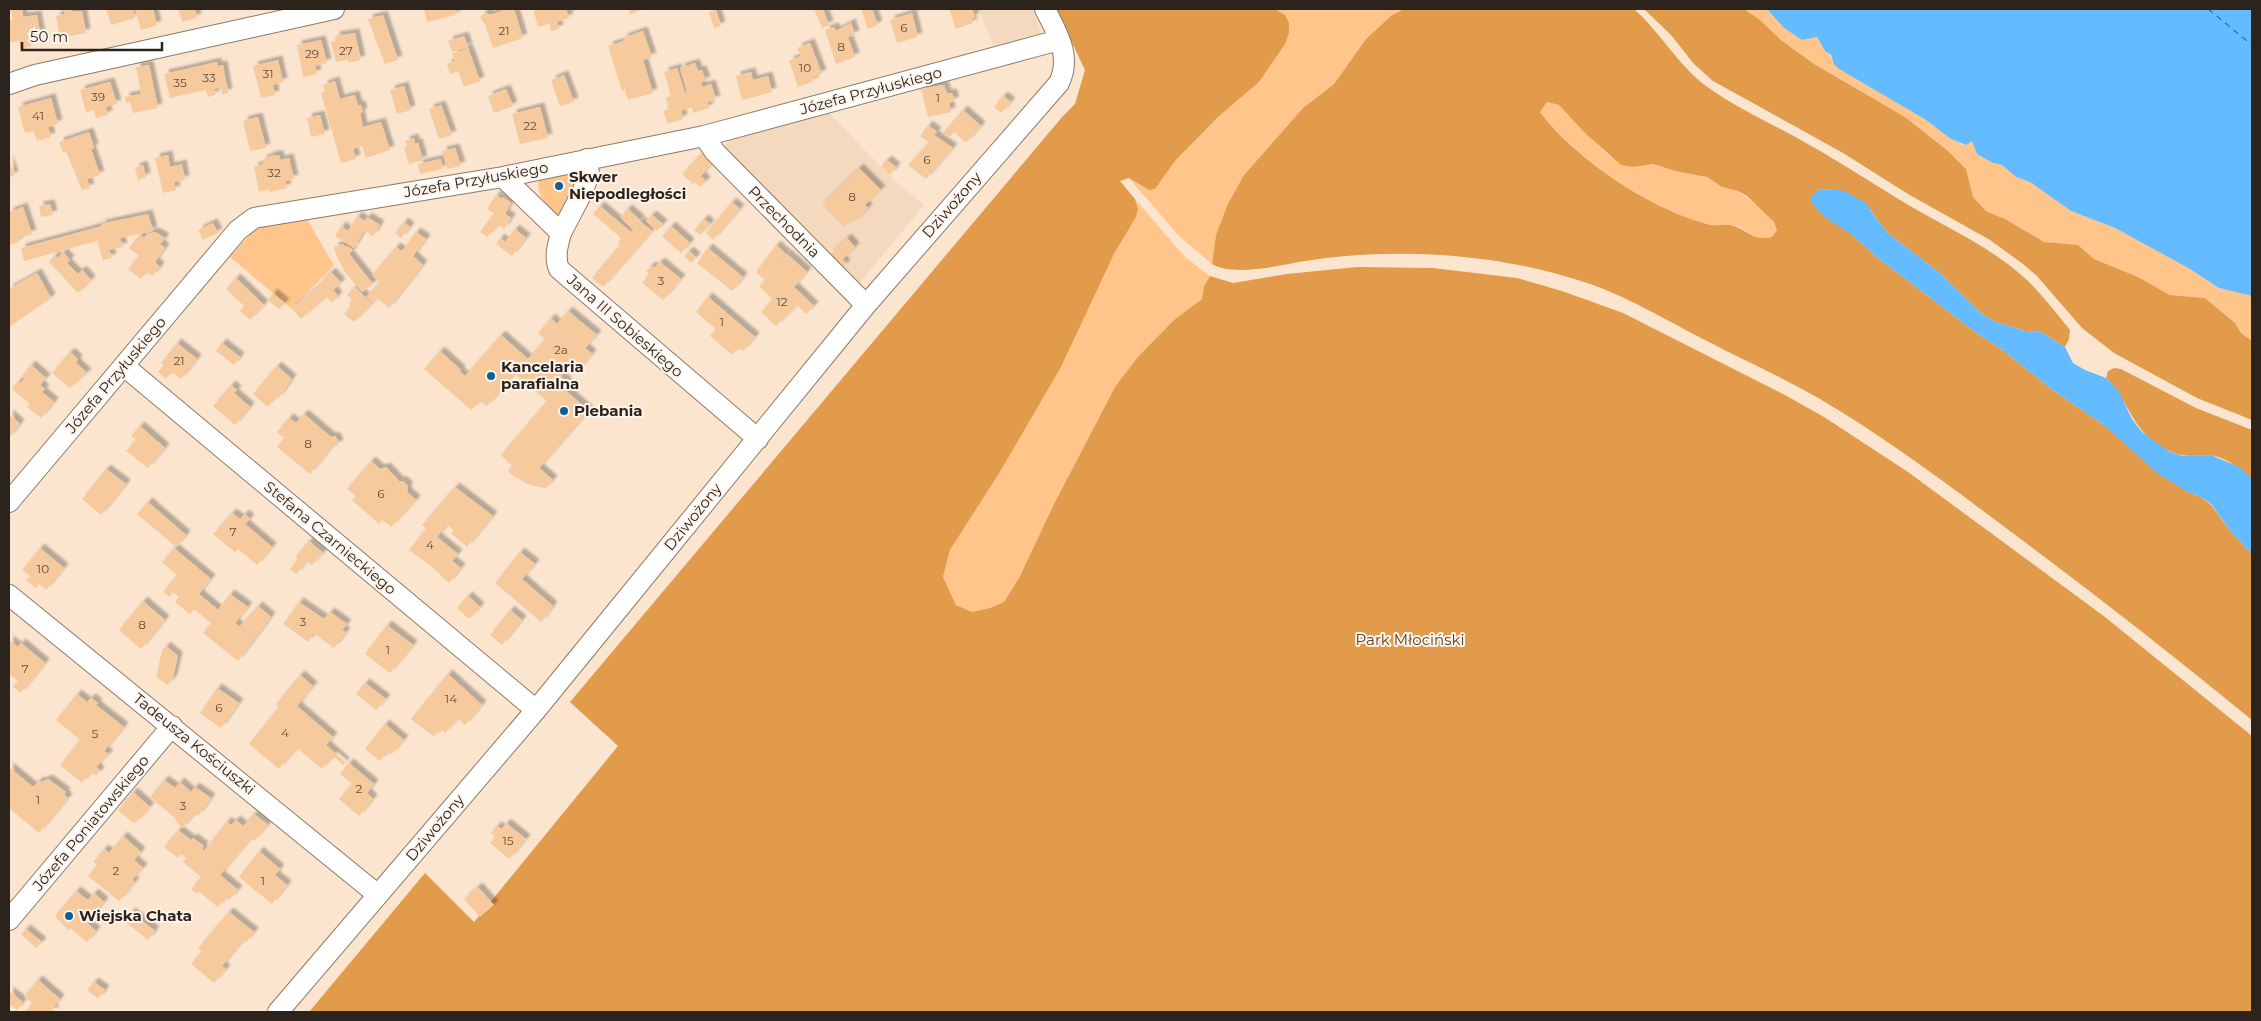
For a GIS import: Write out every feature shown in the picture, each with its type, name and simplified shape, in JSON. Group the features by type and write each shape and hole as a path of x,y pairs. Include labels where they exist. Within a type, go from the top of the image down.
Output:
{"street":[{"path":"9,84 44,73 334,9"},
{"name":"Dziwożony","path":"278,1012 536,710 866,305 1059,83 1065,67 1065,58 1060,40 1045,9"},
{"name":"Józefa Przyłuskiego","path":"9,502 238,230 254,218 503,177 704,136 1060,40"},
{"name":"Przechodnia","path":"704,136 715,152 866,305"},
{"path":"503,177 561,233 582,193 589,174 587,159"},
{"name":"Jana III Sobieskiego","path":"561,233 557,246 556,263 559,269 758,439"},
{"name":"Stefana Czarnieckiego","path":"124,366 536,710"},
{"name":"Tadeusza Kościuszki","path":"9,595 378,895"},
{"name":"Józefa Poniatowskiego","path":"9,920 172,726"}],"shaded area":[{"path":"979,9 1033,9 1044,40 996,53"},
{"path":"1275,9 1404,9 1392,15 1366,39 1334,84 1303,108 1244,175 1216,235 1212,264 1179,236 1129,178 1149,190 1155,189 1175,161 1218,117 1259,82 1285,15"},
{"path":"1744,9 1767,9 1784,28 1802,40 1817,37 1839,69 1926,120 1951,139 1964,145 1972,140 1977,154 1993,163 2002,165 2016,177 2030,182 2071,211 2115,228 2190,269 2219,288 2252,296 2252,341 2241,333 2235,323 2205,298 2170,295 2138,277 2094,259 2078,245 2044,242 2007,220 1986,211 1973,197 1966,169 1948,151 1905,117 1814,64 1781,40 1759,19"},
{"path":"1547,102 1559,105 1609,156 1633,167 1653,164 1675,171 1707,177 1722,187 1738,191 1764,211 1774,222 1777,230 1772,237 1759,238 1737,226 1712,225 1690,219 1642,196 1594,164 1554,129 1540,112"},
{"path":"828,112 893,179 924,205 857,286 725,148 729,136"},
{"path":"569,169 580,172 562,215 556,217 541,195 538,184 539,179"},
{"path":"1135,199 1185,257 1210,276 1204,286 1202,299 1174,320 1115,387 1055,502 1019,578 1004,602 990,608 972,612 956,605 943,577 950,550 1000,472 1061,367 1114,254 1136,217 1138,209"},
{"path":"306,218 334,265 292,309 230,257 257,226"}],"green space":[{"name":"Park Młociński","path":"1056,9 1275,9 1285,15 1289,23 1289,33 1285,44 1259,82 1218,117 1175,161 1155,189 1149,190 1129,178 1120,181 1135,199 1138,209 1136,217 1114,254 1061,367 1000,472 950,550 943,577 956,605 972,612 990,608 1004,602 1019,578 1055,502 1115,387 1138,357 1174,320 1202,299 1204,286 1210,276 1233,283 1287,274 1357,267 1433,268 1517,278 1562,291 1623,313 1785,395 1824,417 1908,472 2105,617 2252,736 2252,1012 309,1012 425,873 474,922 618,746 570,702 1075,104 1085,70"},
{"path":"1404,9 1634,9 1687,69 1717,94 1799,139 1916,210 1966,237 2014,269 2034,287 2070,330 2069,339 2065,347 2041,332 2025,331 1993,321 1982,314 1941,274 1889,234 1871,210 1832,189 1818,190 1852,235 1878,258 1975,332 2004,351 2050,388 2105,426 2186,491 2201,497 2212,506 2231,532 2252,554 2252,720 2074,579 1943,481 1870,430 1806,391 1614,293 1581,281 1514,264 1444,255 1374,254 1244,270 1221,268 1212,264 1216,235 1228,204 1244,175 1303,108 1334,84 1366,39 1392,15","holes":["1547,102 1559,105 1585,133 1621,165 1633,167 1653,164 1675,171 1707,177 1722,187 1738,191 1747,196 1774,222 1777,230 1772,237 1760,238 1731,225 1711,225 1689,218 1641,196 1594,165 1555,130 1540,112"]},
{"path":"1644,9 1744,9 1759,19 1781,40 1814,64 1905,117 1948,151 1966,169 1973,197 1986,211 2007,220 2044,242 2078,245 2094,259 2138,277 2170,295 2205,298 2235,323 2241,333 2252,341 2252,420 2197,398 2114,353 2082,328 2037,276 2023,264 1990,240 1908,194 1843,153 1713,81 1694,64 1671,35"},
{"path":"2114,368 2121,369 2196,408 2252,430 2252,479 2226,460 2209,455 2180,455 2171,452 2147,436 2133,418 2115,388 2106,378 2108,371"}],"water":[{"path":"1767,9 2252,9 2252,296 2219,288 2190,269 2115,228 2071,211 2030,182 2016,177 2002,165 1993,163 1977,154 1972,141 1966,145 1951,139 1926,120 1839,69 1817,37 1802,40 1784,28"},
{"path":"1832,189 1844,191 1866,203 1889,234 1941,274 1982,314 1993,321 2025,331 2041,332 2065,347 2073,363 2106,378 2118,390 2132,419 2141,431 2155,442 2170,452 2183,456 2211,455 2239,467 2252,479 2252,554 2231,532 2212,505 2157,473 2105,426 2050,388 2004,351 1975,332 1878,258 1852,235 1826,218 1810,199 1818,190"}],"building":[{"path":"11,9 22,9 23,17 37,15 41,37 30,39 31,47 20,49 19,41 9,43 9,20 13,20"},
{"path":"64,9 72,9 72,12 82,11 86,33 60,38 56,16 65,14"},
{"path":"106,9 133,9 135,18 111,25"},
{"path":"135,9 153,9 157,25 141,30"},
{"path":"178,9 195,9 197,18 182,22"},
{"path":"424,9 455,9 456,15 427,22"},
{"path":"501,9 514,9 523,38 493,48 485,24 480,18 483,14 487,13 490,15 502,11"},
{"path":"533,9 566,9 569,18 557,22 559,29 551,31 549,24 538,27"},
{"path":"628,9 638,9 639,11 630,14"},
{"path":"814,9 823,9 829,25 822,28"},
{"path":"861,9 872,9 878,25 868,29"},
{"path":"949,9 972,9 975,17 971,19 973,23 956,29"},
{"path":"716,10 721,26 714,28 709,12"},
{"path":"912,13 918,37 897,43 890,20"},
{"path":"383,15 398,60 385,64 368,19"},
{"path":"851,23 855,35 848,37 855,57 836,64 825,30 834,27 836,31"},
{"path":"643,31 652,57 643,60 653,93 628,100 625,89 622,91 608,46 624,41 623,38"},
{"path":"355,33 361,60 348,63 348,60 336,62 331,42 336,41 335,36"},
{"path":"464,36 468,47 452,52 448,41"},
{"path":"321,40 327,63 315,66 317,74 303,77 297,45"},
{"path":"810,43 822,74 813,77 814,81 798,87 789,61 801,56 797,48"},
{"path":"468,48 480,81 464,87 458,71 450,74 447,64 455,61 452,54"},
{"path":"278,60 283,82 273,85 275,95 261,98 253,66"},
{"path":"217,62 218,66 223,65 228,93 222,94 221,87 214,89 215,95 208,97 206,90 170,98 164,74"},
{"path":"695,63 698,71 702,70 706,81 701,82 702,87 711,84 716,100 707,102 709,108 693,113 692,107 681,111 683,119 668,124 663,111 669,109 666,98 671,96 664,72 677,68 685,93 687,92 680,68"},
{"path":"149,65 158,108 133,113 130,102 126,103 125,97 141,94 136,67"},
{"path":"751,72 753,80 768,76 772,92 742,100 736,76"},
{"path":"564,75 574,102 560,106 551,80"},
{"path":"335,81 340,99 355,95 358,106 361,105 363,112 360,113 363,127 381,122 390,150 366,158 362,146 353,149 356,159 341,163 321,93 325,92 323,85"},
{"path":"110,82 117,104 106,107 108,115 96,118 94,110 86,112 80,90"},
{"path":"944,85 947,94 952,93 955,101 949,103 951,112 928,117 921,89"},
{"path":"404,86 411,110 397,114 390,90"},
{"path":"506,89 513,106 494,113 488,96"},
{"path":"1003,96 1011,102 1001,113 994,107"},
{"path":"51,98 58,124 48,127 51,137 37,141 34,131 25,133 18,107"},
{"path":"441,105 452,135 439,139 429,109"},
{"path":"540,107 548,138 520,144 512,114"},
{"path":"963,110 981,126 966,143 954,132 949,138 943,133"},
{"path":"320,115 325,134 311,137 307,118"},
{"path":"258,117 266,148 250,151 243,121"},
{"path":"928,125 937,132 934,135 953,148 926,179 908,165 929,143 920,136"},
{"path":"89,132 94,148 91,149 100,175 87,179 90,188 82,190 66,152 63,153 59,142"},
{"path":"414,138 415,143 418,143 423,160 409,164 404,148 407,146 405,141"},
{"path":"455,148 461,166 447,169 442,151"},
{"path":"704,151 714,161 701,176 706,181 700,187 695,182 693,184 682,174"},
{"path":"168,155 170,167 182,164 185,180 174,182 176,190 163,193 155,158"},
{"path":"273,155 279,155 280,160 289,158 294,179 285,181 287,188 269,192 269,189 259,192 254,167 263,164 262,160"},
{"path":"441,159 443,169 420,174 418,164"},
{"path":"9,160 14,176 9,177"},
{"path":"887,160 896,167 890,175 881,166"},
{"path":"143,165 146,177 138,180 135,168"},
{"path":"859,168 881,190 865,205 868,208 856,221 853,218 844,227 822,205"},
{"path":"496,195 502,199 503,197 511,203 505,214 511,218 504,229 498,225 487,237 480,232 494,213 487,209"},
{"path":"732,202 740,209 713,240 706,233"},
{"path":"50,204 53,215 41,217 39,206"},
{"path":"600,206 631,232 640,221 652,231 603,287 592,278 620,245 618,242 621,238 593,214"},
{"path":"23,207 32,234 18,238 19,242 9,245 9,212"},
{"path":"628,209 640,220 632,229 620,217"},
{"path":"148,214 153,231 120,238 123,247 109,250 112,258 103,260 97,241 24,261 21,248 102,226 101,224"},
{"path":"652,215 663,224 657,231 646,221"},
{"path":"357,216 365,221 367,217 380,225 373,236 364,231 354,248 335,236 341,226 348,231"},
{"path":"704,219 710,224 700,235 694,230"},
{"path":"404,222 410,227 401,238 395,233"},
{"path":"213,223 218,233 203,240 198,230"},
{"path":"671,226 690,243 681,253 662,237"},
{"path":"515,229 526,238 512,256 496,244 500,238 505,242"},
{"path":"155,232 165,238 160,244 165,248 155,262 160,267 153,276 147,272 141,279 128,269 139,256 129,248 140,234 144,238 147,234"},
{"path":"416,232 426,239 413,256 423,265 389,308 377,298 373,303 366,297 380,282 372,275 396,247 402,251"},
{"path":"847,238 855,247 842,260 846,264 842,268 830,255"},
{"path":"343,244 353,250 349,254 373,284 362,292 345,272 336,255 334,247"},
{"path":"776,245 786,254 779,263 787,254 807,272 794,287 814,306 806,314 797,305 776,326 761,312 773,300 759,286 767,278 764,279 756,272"},
{"path":"708,248 743,277 732,291 697,263"},
{"path":"689,251 696,257 691,263 684,256"},
{"path":"63,252 70,260 67,263 78,274 82,270 91,280 78,293 49,262 55,255 58,258"},
{"path":"660,262 681,279 663,300 642,283 649,274 646,271 651,266 654,268"},
{"path":"331,272 341,283 333,290 338,296 332,303 327,297 301,319 292,309 321,284 319,283"},
{"path":"37,273 51,298 9,327 9,289"},
{"path":"236,278 264,305 250,320 240,311 244,306 226,289"},
{"path":"355,287 372,304 354,322 344,314 351,306 349,304 352,299 347,295"},
{"path":"273,293 285,303 279,309 268,300"},
{"path":"708,297 755,337 743,351 738,347 732,355 710,336 716,329 696,312"},
{"name":"Plebania","path":"568,311 597,335 585,348 592,354 579,369 573,363 561,376 568,383 564,389 589,411 539,468 553,480 546,488 539,487 527,484 512,475 508,471 512,466 501,455 547,401 515,374 487,406 480,401 471,410 424,369 440,351 465,376 501,335 528,359 545,339 538,333 551,318 557,324"},
{"path":"177,343 197,359 181,379 172,372 166,379 158,372 164,365 161,363"},
{"path":"222,343 240,357 234,365 216,351"},
{"path":"70,352 78,359 76,363 87,373 70,388 52,373"},
{"path":"31,365 46,378 40,385 45,389 42,392 54,402 41,418 27,407 30,404 12,389 18,381 21,383 25,378 22,376"},
{"path":"277,366 292,379 278,399 276,397 267,407 253,394"},
{"path":"231,385 237,390 234,393 250,407 235,425 213,406"},
{"path":"9,414 20,424 9,438"},
{"path":"304,414 331,437 335,436 339,443 337,446 332,446 310,474 277,447 284,438 277,432 289,418 296,423"},
{"path":"140,426 165,448 148,468 126,451 136,440 131,436"},
{"path":"371,461 380,469 386,467 399,481 403,481 408,486 407,492 416,500 391,527 382,520 379,524 352,500 356,496 347,489"},
{"path":"106,469 126,484 101,515 82,499"},
{"path":"455,487 493,516 467,547 451,533 454,530 447,524 437,537 458,554 452,561 461,568 449,583 430,565 409,550 426,529 422,525"},
{"path":"148,502 186,535 176,547 137,514"},
{"path":"232,513 240,519 245,514 250,519 245,524 272,547 257,565 238,549 235,552 213,534"},
{"path":"309,541 323,553 312,565 306,561 296,574 290,569 298,559 295,557"},
{"path":"40,548 64,568 46,590 39,584 36,588 26,580 30,576 22,570"},
{"path":"174,548 211,579 199,594 218,610 230,594 248,607 235,623 252,637 240,626 258,606 271,617 238,661 203,633 211,623 194,609 190,614 175,602 179,597 173,592 169,597 163,592 177,575 162,562"},
{"path":"520,552 535,564 522,579 553,606 541,622 495,583"},
{"path":"468,596 480,607 469,619 457,608"},
{"path":"143,601 165,620 141,649 119,630"},
{"path":"299,602 324,619 330,612 347,624 342,630 346,632 334,648 313,633 308,642 283,624"},
{"path":"510,610 522,620 502,645 490,635"},
{"path":"387,625 413,645 390,673 365,654"},
{"path":"9,640 18,647 21,643 45,663 21,693 13,687 18,681 9,674"},
{"path":"166,646 178,656 173,678 168,685 156,677 162,651"},
{"path":"448,674 482,705 465,725 458,718 445,733 441,729 434,737 411,719"},
{"path":"300,675 313,686 297,706 333,737 326,745 345,762 343,765 333,756 322,769 297,748 279,769 249,744 279,707 276,704"},
{"path":"365,683 386,699 376,710 356,694"},
{"path":"217,688 239,703 221,728 200,713"},
{"path":"77,694 87,702 91,698 98,703 96,705 124,727 104,751 109,754 96,767 100,771 96,776 91,772 82,783 60,765 80,740 56,720"},
{"path":"385,724 404,740 391,755 387,751 380,761 365,749"},
{"path":"349,763 374,784 367,793 373,799 359,816 339,799 352,784 340,774"},
{"path":"9,767 33,787 39,781 48,779 66,792 64,794 68,798 39,833 9,808"},
{"path":"164,780 175,788 180,782 191,792 195,787 211,798 198,816 194,813 183,828 175,821 176,819 150,797"},
{"path":"133,792 150,807 133,823 118,810"},
{"path":"254,814 268,825 254,841 251,838 220,875 238,890 229,900 226,897 218,907 198,891 197,894 191,889 201,877 183,862 186,858 181,854 178,858 164,847 178,830 191,840 193,838 204,846 202,849 204,851 227,821 231,825 236,820 243,826"},
{"path":"506,823 526,839 509,859 490,843 495,837 491,833 497,826 502,829"},
{"path":"123,836 141,852 134,860 143,868 132,880 135,882 119,901 88,876 97,865 93,862 104,849 109,853"},
{"path":"259,851 280,869 275,875 287,885 272,904 239,877"},
{"path":"478,887 494,905 480,917 464,899"},
{"path":"76,891 88,900 94,893 104,902 87,923 96,931 87,942 70,928 68,930 55,916"},
{"path":"131,912 155,931 148,940 124,921"},
{"path":"229,912 254,932 246,942 243,940 222,966 226,969 214,983 191,964 202,951 198,948"},
{"path":"26,929 42,942 36,948 21,934"},
{"path":"38,980 60,999 52,1009 56,1012 26,1011 32,1003 24,996"},
{"path":"94,982 105,990 98,999 87,990"},
{"path":"9,991 23,1002 17,1010 9,1004"}],"ferry route":[{"path":"2208,9 2252,45"}],"place":[{"name":"Skwer Niepodległości","path":"559,186"},
{"name":"Kancelaria parafialna","path":"491,376"},
{"name":"Plebania","path":"564,411"},
{"name":"Wiejska Chata","path":"69,916"}]}
